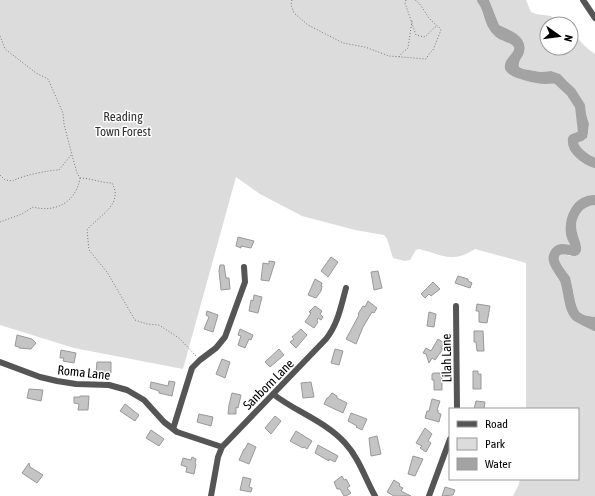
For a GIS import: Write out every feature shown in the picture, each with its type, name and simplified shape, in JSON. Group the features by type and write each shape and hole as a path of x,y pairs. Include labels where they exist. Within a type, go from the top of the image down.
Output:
{"street":[{"path":"583,0 595,18"},
{"path":"173,429 191,371 200,360 216,348 225,337 245,282 244,267"},
{"name":"Sanborn Lane","path":"211,496 218,457 222,447 330,335 346,288"},
{"name":"Lilah Lane","path":"456,306 457,408"},
{"name":"Roma Lane","path":"0,362 40,377 57,381 76,384 109,385 128,390 147,403 162,420 173,429 185,435 222,447"},
{"path":"274,394 285,403 325,425 344,442 359,463 375,496"},
{"path":"429,496 449,442"}],"path":[{"path":"292,0 291,5 294,13 308,25 343,43 365,47 389,56 426,60 433,50 441,30 440,27 428,17 421,5 415,0"},
{"path":"406,0 405,3 415,32 418,36 424,37 428,35 431,30 438,26"},
{"path":"399,57 408,48 412,20"},
{"path":"0,36 5,49 36,73 48,79 63,113 66,134 77,173 80,178 78,188 63,205 55,208 40,209 33,207 22,214 0,222"},
{"path":"0,175 5,180 13,181 18,178 51,170 58,170 72,155"},
{"path":"80,178 86,178 101,183 112,183 116,190 115,199 108,211 93,222 87,230 89,250 107,272 135,320 147,324 159,325 179,338 200,360"}],"green space":[{"name":"Reading Town Forest","path":"0,0 482,0 494,27 500,33 519,45 520,50 510,64 519,74 539,79 557,79 574,96 579,105 583,131 581,136 577,137 574,145 585,158 595,163 595,200 582,204 577,208 573,240 577,246 576,249 566,249 554,256 565,280 574,313 579,318 595,326 595,496 513,496 520,480 579,480 579,408 526,408 526,263 475,249 460,256 447,257 419,249 416,250 410,260 405,261 393,258 387,239 384,235 355,230 302,216 260,194 236,177 183,369 74,348 0,325"},
{"path":"489,0 526,0 531,12 551,16 539,16 539,56 579,56 579,40 595,54 595,161 583,155 577,143 587,138 589,124 577,93 560,74 551,71 541,72 519,67 518,63 523,53 510,30 499,25"},
{"path":"595,204 595,317 582,315 577,312 570,277 558,261 560,254 570,256 581,247 577,233 576,221 578,215 582,211"}],"water":[{"path":"482,0 489,0 499,25 514,32 522,39 524,49 519,67 541,72 551,71 560,74 577,93 583,105 589,124 587,138 577,143 584,155 595,161 595,163 587,160 574,147 573,139 581,136 583,131 579,105 574,96 557,79 545,79 519,74 510,68 511,63 519,53 518,43 513,39 501,35 495,29"},
{"path":"595,200 595,204 584,209 578,215 576,222 576,230 581,250 579,254 576,256 564,254 559,255 558,261 570,277 577,312 582,315 595,317 595,326 577,317 573,312 565,280 554,259 556,252 561,249 576,249 570,227 572,216 578,208 586,202"}],"building":[{"path":"238,237 254,241 251,248 241,246 241,248 236,246"},
{"path":"331,257 338,262 328,277 321,271"},
{"path":"269,261 275,262 269,281 261,280 263,263 269,264"},
{"path":"220,265 224,265 226,278 229,278 230,289 221,290 219,271"},
{"path":"378,271 382,288 374,290 371,272"},
{"path":"458,276 468,279 468,281 472,283 470,288 455,283"},
{"path":"315,279 322,283 321,291 316,298 308,295"},
{"path":"433,282 440,289 431,296 429,294 425,298 421,294"},
{"path":"254,295 262,297 258,313 249,311 251,300 253,301"},
{"path":"368,301 377,308 374,313 372,312 363,327 356,344 346,339 359,315 358,314 363,306 365,307"},
{"path":"477,304 490,306 487,323 479,322 479,311 476,311"},
{"path":"315,306 322,311 320,314 323,317 321,320 318,318 318,322 314,328 305,322 311,313 309,312"},
{"path":"207,311 218,315 213,332 204,329 209,317 206,315"},
{"path":"429,312 436,314 434,327 427,326"},
{"path":"240,329 253,335 251,340 249,339 245,348 238,345 241,336 238,335"},
{"path":"301,329 307,335 296,348 290,342 294,339 292,337"},
{"path":"474,331 483,331 484,351 477,351 476,342 474,342"},
{"path":"17,335 32,339 36,343 31,349 19,348 15,346"},
{"path":"438,339 444,343 441,348 443,349 435,360 432,358 429,363 426,354 423,353 426,348 431,351"},
{"path":"279,349 284,355 270,367 265,362"},
{"path":"335,349 343,351 339,365 331,363"},
{"path":"61,350 76,353 74,363 63,361 64,358 60,358"},
{"path":"222,359 230,362 225,378 216,374"},
{"path":"97,362 111,362 111,373 96,372"},
{"path":"473,371 478,371 478,374 481,374 481,389 473,389"},
{"path":"442,373 442,390 434,390 434,380 432,380 432,374"},
{"path":"169,381 175,382 172,396 159,393 159,391 150,388 151,382 168,386"},
{"path":"311,382 314,397 303,398 301,383"},
{"path":"29,389 43,390 41,401 27,398"},
{"path":"232,393 241,395 238,408 236,407 236,414 228,414 229,405"},
{"path":"332,393 337,396 337,398 347,403 343,413 324,404"},
{"path":"89,396 88,410 78,410 79,404 74,403 74,397"},
{"path":"432,399 440,401 437,410 438,413 441,414 439,422 425,418 427,411 429,411"},
{"path":"476,401 485,402 484,408 474,408"},
{"path":"125,404 139,415 135,421 120,411"},
{"path":"351,413 367,419 362,430 348,421"},
{"path":"199,414 213,417 211,426 197,422"},
{"path":"275,416 281,421 271,434 265,428"},
{"path":"425,428 432,434 428,441 431,443 426,452 420,448 422,446 416,443"},
{"path":"151,430 164,439 159,446 146,438"},
{"path":"296,431 312,441 307,449 290,441"},
{"path":"377,436 381,454 371,456 369,438"},
{"path":"248,443 256,447 249,464 239,460"},
{"path":"318,445 338,456 335,462 329,459 329,461 315,453"},
{"path":"413,456 423,459 415,476 408,474"},
{"path":"192,457 196,459 194,474 186,472 187,467 181,465 183,458 191,460"},
{"path":"29,463 30,467 43,475 37,483 22,473"},
{"path":"342,476 344,480 346,479 350,486 347,488 351,493 346,496 344,496 340,489 337,489 334,482"},
{"path":"243,477 251,479 249,487 252,488 251,492 240,490"},
{"path":"394,480 403,488 401,491 411,496 394,496 387,492"},
{"path":"445,487 455,490 453,495 442,496"}],"waterway":[{"path":"482,0 495,29 501,35 513,39 518,43 519,53 511,63 510,68 520,74 537,78 557,79 571,92 580,106 583,132 581,136 573,139 574,147 587,160 595,163"},
{"path":"595,200 583,203 573,216 571,222 571,234 576,245 576,249 561,249 556,252 554,259 556,266 565,280 573,312 577,317 595,326"}]}
